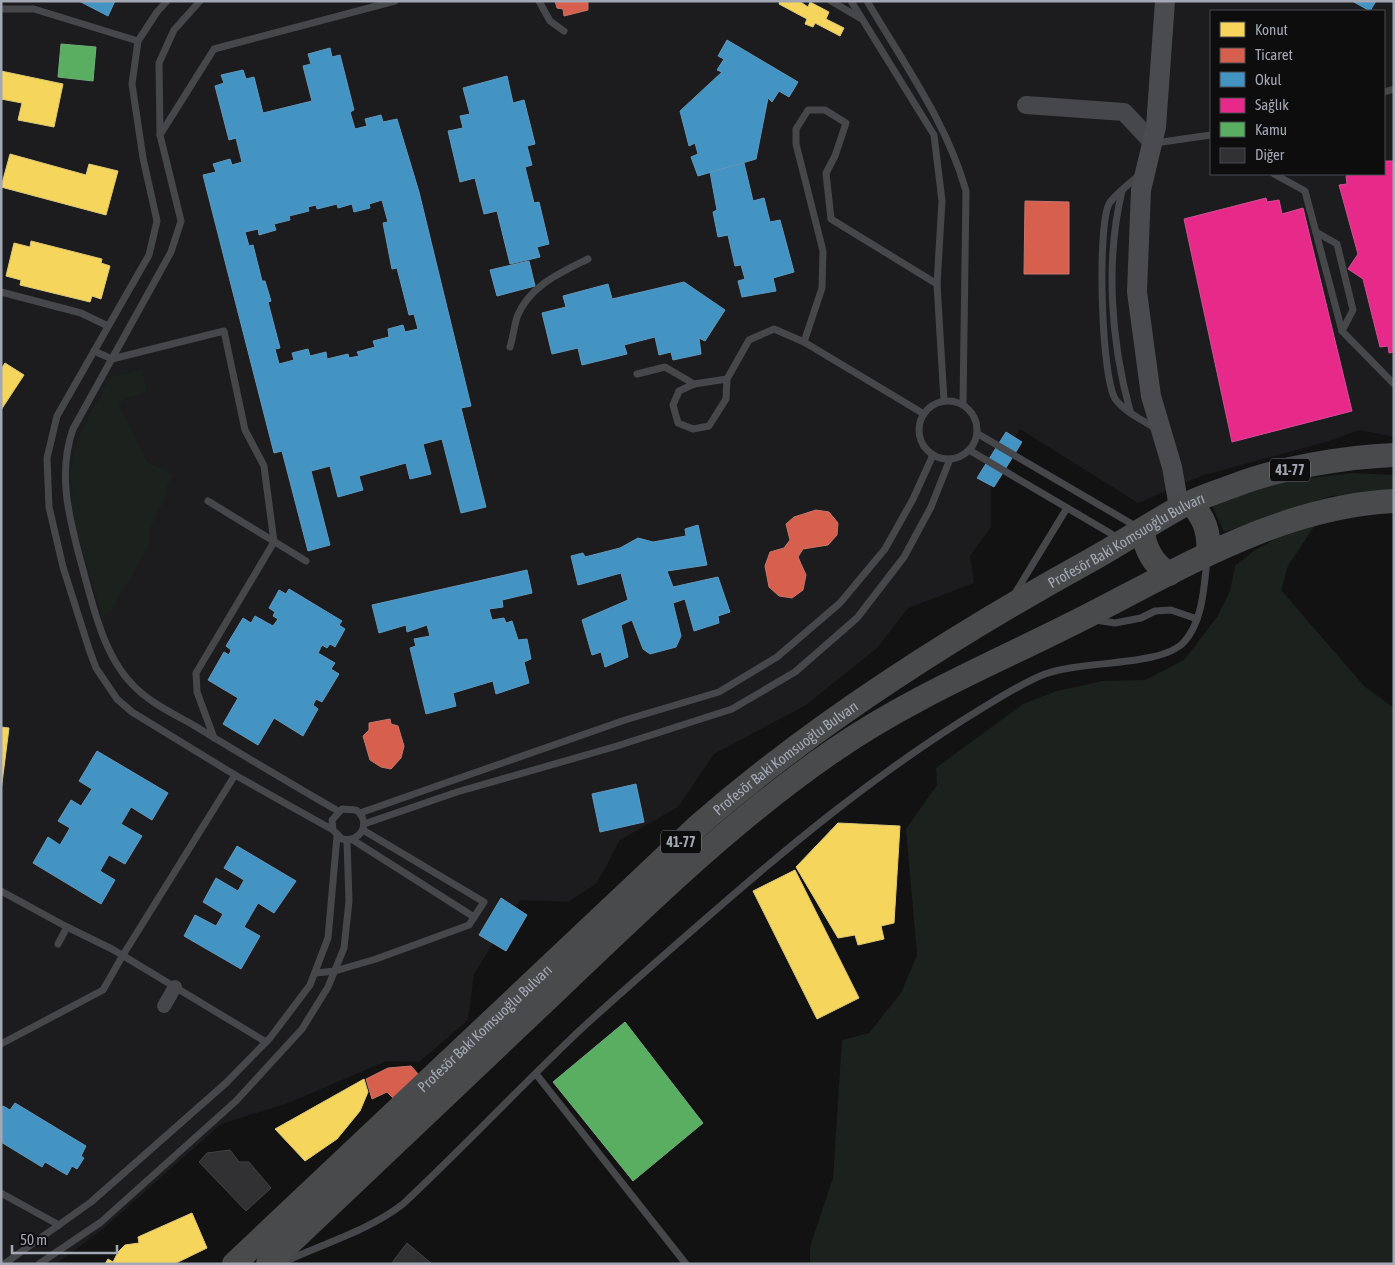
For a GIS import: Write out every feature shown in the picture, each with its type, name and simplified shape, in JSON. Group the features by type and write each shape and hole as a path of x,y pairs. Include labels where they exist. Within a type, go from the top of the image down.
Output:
{"highway":[{"name":"Profesör Baki Komsuoğlu Bulvarı","path":"234,1264 573,943 729,799 772,765 855,705 1005,609 1185,505 1235,485 1286,471 1353,457 1394,455"},
{"name":"Profesör Baki Komsuoğlu Bulvarı","path":"268,1264 666,886 744,818 836,749 899,710 1083,619 1208,552 1266,528 1312,515 1394,500"},
{"path":"1185,505 1200,513 1206,526 1209,540 1208,552"},
{"path":"1133,536 1148,552 1152,560 1169,574"}],"main road":[{"path":"1165,1 1153,143 1141,190 1138,292 1151,396 1185,505"}],"street":[{"path":"1026,105 1124,112 1153,143"},
{"path":"164,1006 175,988"}],"lane":[{"path":"4,1264 106,1190 226,1083 266,1042 310,985 328,938 337,836 333,830 235,775 130,711 117,699 104,683 89,649 62,567 49,507 46,474 49,446 57,416 149,255 157,221 143,158 132,84 138,41 157,12 168,1"},
{"path":"200,1 174,30 159,63 160,135 181,221 171,252 69,440 64,474 66,499 72,528 104,636 112,655 124,675 143,694 338,811"},
{"path":"160,135 214,50 395,1"},
{"path":"539,1 550,21 564,31"},
{"path":"831,1 862,19"},
{"path":"851,1 934,135 942,201 937,284 944,401"},
{"path":"867,1 938,122 958,164 966,191 963,404"},
{"path":"1,9 34,9 138,41"},
{"path":"804,342 822,288 823,251 796,144 796,128 808,110 825,110 846,123 835,156 826,172 831,218 937,284"},
{"path":"1153,143 1209,137"},
{"path":"1146,168 1109,204 1103,238 1103,333 1108,380 1116,399 1130,412 1162,433"},
{"path":"1276,175 1306,191 1342,331 1394,384"},
{"path":"1122,191 1116,217 1113,262 1114,323 1121,378 1130,412"},
{"path":"1316,232 1337,244 1353,310 1342,331"},
{"path":"510,347 518,316 526,300 551,277 588,259"},
{"path":"1,292 81,313 108,326"},
{"path":"727,379 694,384 679,391 673,405 678,423 693,429 709,426 726,399 727,379 749,340 774,329 804,342 924,414"},
{"path":"94,350 112,359 224,331 244,430 264,466 274,542 196,673 197,692 214,738"},
{"path":"637,374 665,367 694,384"},
{"path":"944,401 963,404 975,418 978,434 969,450 950,459 932,454 925,448 920,437 919,429 924,414 934,404 944,401"},
{"path":"978,434 1133,536"},
{"path":"969,450 1067,508 1133,536"},
{"path":"333,830 332,820 338,811 347,808 360,813 625,720 720,692 778,657 840,603 885,550 913,500 932,454"},
{"path":"350,840 359,836 364,827 457,792 617,746 732,708 795,672 857,618 904,557 931,507 950,459"},
{"path":"208,502 306,561"},
{"path":"1005,609 1067,508"},
{"path":"279,1264 385,1217 418,1189 639,977 794,842 877,779 949,729 1046,674 1082,665 1159,656 1173,651 1190,634 1197,619 1208,552"},
{"path":"1083,619 1115,622 1141,618 1155,611 1171,610 1197,619"},
{"path":"1,1044 103,990 122,955 235,775"},
{"path":"316,973 335,971 376,959 469,925 484,902 364,827 360,813"},
{"path":"337,836 350,840 474,917"},
{"path":"40,1264 101,1222 236,1101 302,1029 328,988 344,948 349,901 350,840"},
{"path":"1,891 67,928 122,955 266,1042"},
{"path":"58,944 67,928"},
{"path":"536,1074 686,1264"},
{"path":"1,1193 59,1225"}],"shaded area":[{"path":"1,1 1394,1 1394,437 1360,430 1329,441 1201,476 1138,503 1020,429 991,481 991,527 970,556 974,583 908,608 877,648 806,705 714,754 678,807 620,840 597,883 568,902 520,900 474,974 468,1020 419,1062 386,1061 291,1102 221,1124 103,1229 56,1264 1,1264"},
{"path":"142,370 147,392 124,399 119,405 147,462 173,475 167,486 166,496 149,531 150,541 146,550 111,611 102,616 77,533 71,503 73,493 70,473 79,436 110,377"},
{"path":"1352,473 1394,475 1394,492 1331,496 1224,532 1210,502 1286,481"},
{"path":"1317,522 1288,566 1281,590 1364,686 1394,708 1394,1264 810,1264 810,1247 833,1178 842,1040 869,1033 901,993 917,955 906,829 937,785 936,768 1023,704 1057,691 1103,681 1145,680 1184,660 1217,617 1230,591 1235,566 1255,550 1302,525"}],"building: Konut":[{"path":"780,1 799,1 808,7 810,2 829,12 826,19 844,28 840,36 815,23 813,27 805,24 807,19 779,4"},
{"path":"1,71 63,84 54,127 18,120 22,103 1,99"},
{"path":"10,154 86,175 89,164 118,171 106,215 1,187"},
{"path":"31,241 102,259 101,263 110,266 101,299 92,296 90,302 20,285 21,280 6,276 14,243 30,247"},
{"path":"5,363 24,375 1,410 1,369"},
{"path":"1,727 9,728 1,791"},
{"path":"838,823 900,826 894,923 881,926 884,939 858,945 855,935 838,938 796,867"},
{"path":"795,870 859,998 817,1019 753,891"},
{"path":"364,1079 368,1092 360,1111 337,1139 305,1161 275,1129"},
{"path":"192,1213 207,1248 174,1264 105,1264 108,1259 113,1262 118,1252 125,1245 139,1243 138,1237"}],"building: Ticaret":[{"path":"555,1 588,1 588,10 564,16 563,9 557,8"},
{"path":"1025,201 1069,202 1069,274 1024,274"},
{"path":"816,510 829,512 838,523 837,535 828,545 803,549 798,557 806,575 803,590 792,598 779,596 769,587 765,566 770,552 784,548 790,540 786,524 794,517"},
{"path":"390,719 391,724 398,726 404,746 401,758 391,769 381,767 370,760 363,736 369,730 369,723"},
{"path":"411,1066 419,1075 394,1099 387,1092 372,1099 366,1079 388,1068"}],"building: Okul":[{"path":"79,1 115,1 108,16"},
{"path":"1352,1 1376,1 1371,10"},
{"path":"727,40 798,82 789,97 779,91 772,102 768,98 756,159 698,176 691,157 698,154 695,143 689,146 680,111 722,72 717,70 724,59 718,56"},
{"path":"330,48 332,57 340,55 354,110 350,112 355,129 367,126 365,119 381,115 383,122 397,119 419,192 471,406 461,408 486,507 461,513 442,439 423,444 431,474 410,479 406,463 359,476 363,490 338,497 330,466 311,471 330,545 308,551 282,451 274,453 203,175 216,172 213,164 230,159 232,165 242,162 236,138 229,140 215,86 224,83 221,75 243,70 246,79 254,77 263,113 312,101 303,66 311,64 308,54","holes":["382,200 388,222 383,223 392,269 397,268 409,315 414,314 418,329 405,332 403,325 388,329 389,337 373,341 375,347 357,352 359,356 349,358 348,354 327,359 326,352 310,356 308,349 292,353 294,360 279,364 275,349 280,348 268,302 271,301 265,281 262,281 253,245 249,246 245,232 258,229 259,235 276,230 274,224 290,220 289,216 309,211 308,207 316,205 317,209 337,204 338,208 352,204 354,212 370,208 369,204"]},
{"path":"507,76 513,103 524,100 535,144 527,146 532,165 525,167 534,203 539,202 549,244 537,247 540,257 510,264 497,211 484,214 475,178 460,182 448,131 463,128 460,116 470,114 463,88"},
{"path":"744,163 753,201 764,198 770,222 780,220 794,272 773,278 776,291 742,297 738,281 745,279 741,265 735,266 728,235 718,237 713,212 717,210 710,172"},
{"path":"529,261 535,286 497,296 490,270"},
{"path":"684,282 725,310 705,341 699,338 701,354 673,360 671,352 659,355 655,337 624,345 627,354 582,365 578,348 552,354 542,313 566,307 563,296 608,284 612,299"},
{"path":"1006,432 1022,442 994,487 977,478"},
{"path":"698,525 707,565 667,571 673,587 718,577 730,612 718,616 719,623 694,631 685,599 673,603 681,636 676,647 650,654 643,649 632,620 621,625 628,657 605,667 601,652 592,655 582,620 628,600 621,573 578,585 571,556 583,553 585,557 620,548 638,538 653,542 686,536 685,529"},
{"path":"527,570 532,593 502,600 503,607 489,609 492,620 504,618 506,623 512,621 518,640 527,639 531,659 524,662 529,683 496,694 493,681 453,693 456,706 426,714 410,648 416,646 414,639 430,636 427,625 407,632 406,625 379,633 372,605"},
{"path":"289,589 342,621 339,625 345,629 335,647 330,644 327,648 322,645 318,653 335,663 331,669 339,674 322,702 316,699 313,705 318,709 303,736 274,718 258,745 223,724 238,698 208,680 224,652 229,655 231,650 226,646 243,618 251,623 255,616 273,626 278,619 273,616 275,612 269,608 279,590 286,594"},
{"path":"97,751 168,793 152,820 131,807 121,824 142,836 125,864 109,855 100,871 115,880 101,904 33,863 48,837 60,845 70,828 58,821 71,800 81,806 92,789 79,781"},
{"path":"636,784 644,822 600,832 592,794"},
{"path":"237,846 296,881 274,913 258,903 244,927 260,936 241,969 184,936 195,915 216,926 223,914 203,902 216,878 238,891 244,880 224,868"},
{"path":"501,898 527,915 506,951 479,935"},
{"path":"15,1103 86,1146 81,1156 84,1158 77,1169 72,1166 67,1175 45,1162 42,1167 1,1142 1,1109 3,1106 10,1110"}],"building: Sağlık":[{"path":"1385,161 1394,161 1394,352 1389,353 1388,346 1380,347 1363,279 1348,269 1358,254 1339,185 1347,184 1346,176 1385,175"},
{"path":"1266,198 1267,202 1279,200 1282,214 1303,208 1352,411 1232,442 1184,219"}],"building: Kamu":[{"path":"61,44 96,47 93,81 58,77"},
{"path":"625,1022 703,1123 633,1181 553,1082"}],"building: Diğer":[{"path":"230,1150 239,1162 249,1162 271,1188 246,1211 199,1162 207,1153"},
{"path":"407,1243 432,1264 391,1264"}]}
